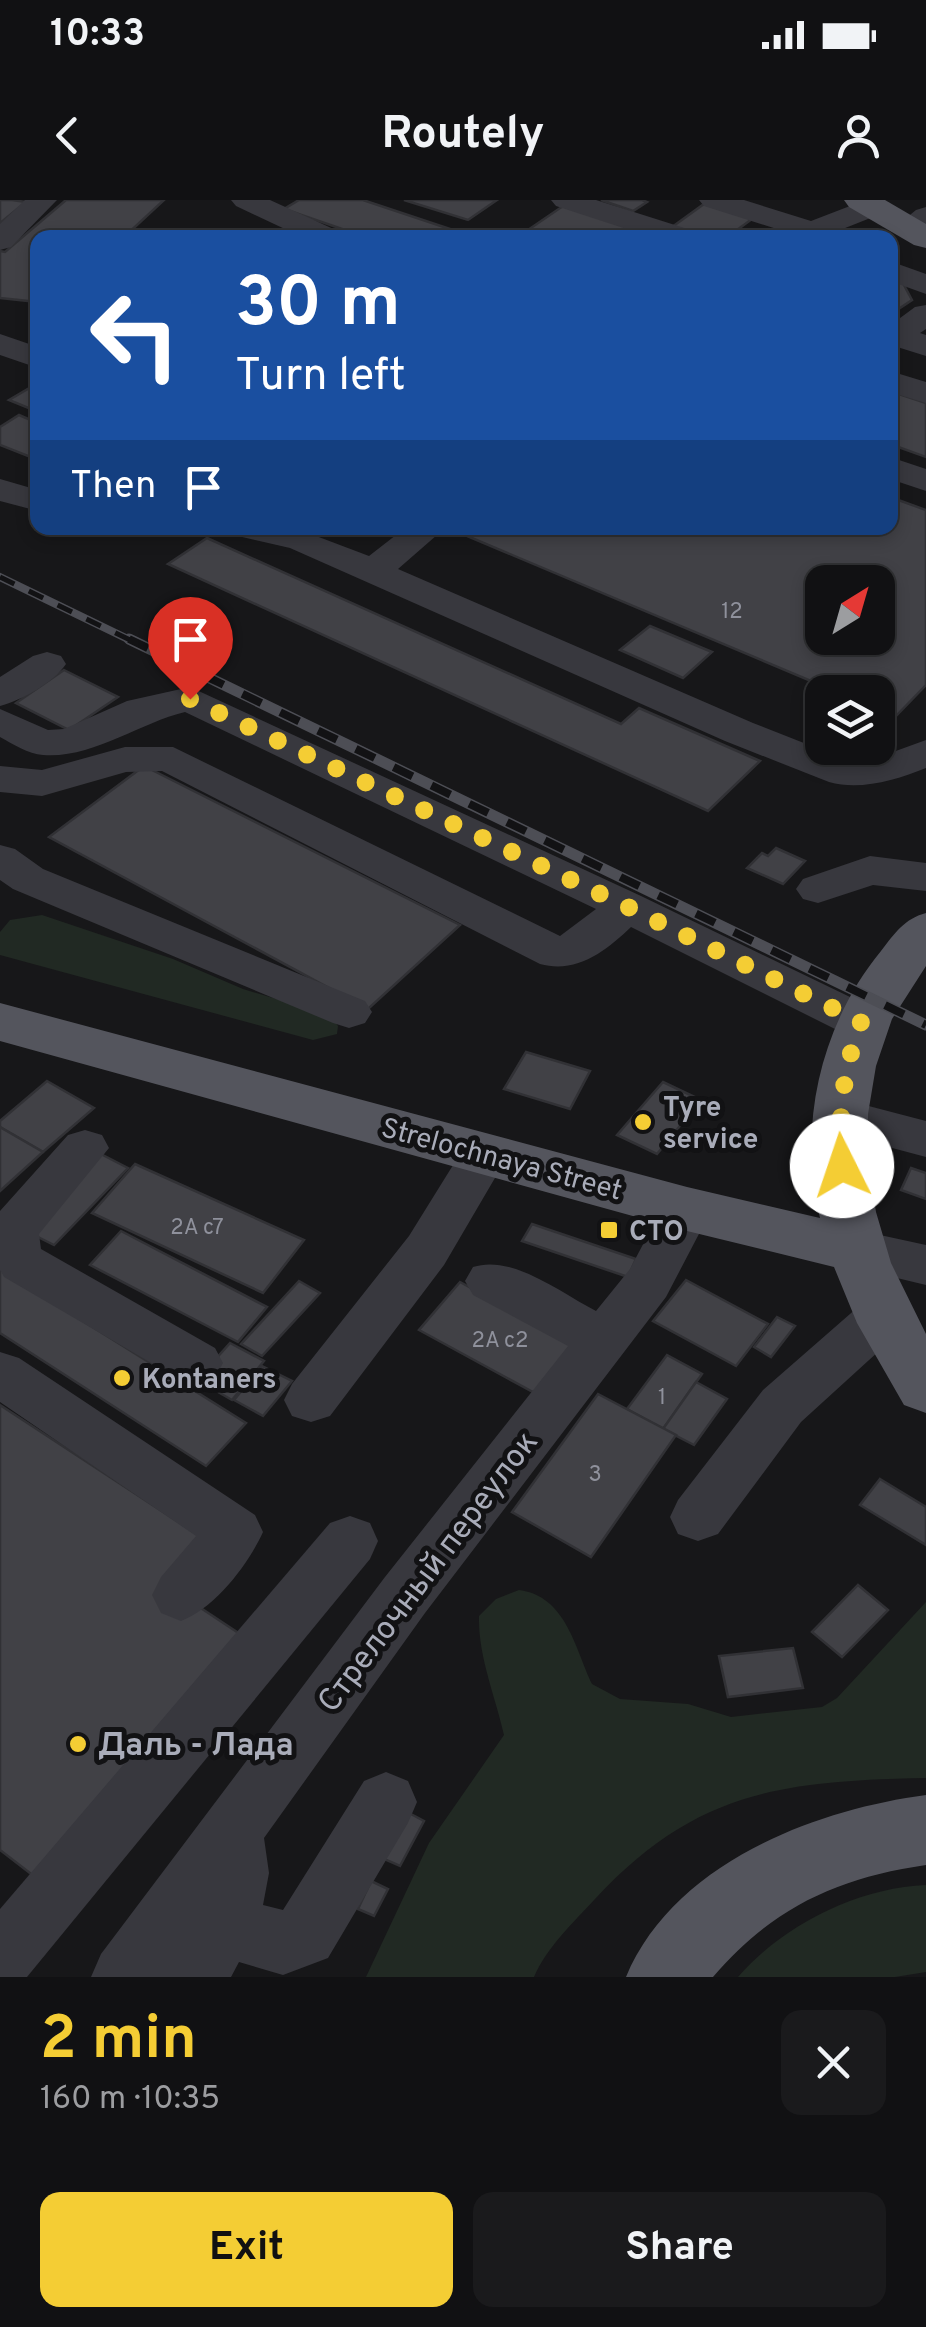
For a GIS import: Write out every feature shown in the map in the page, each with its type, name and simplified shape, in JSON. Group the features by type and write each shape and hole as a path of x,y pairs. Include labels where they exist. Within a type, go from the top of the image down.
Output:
{"main road":[{"path":"867,204 920,227"},
{"path":"926,930 861,1022 848,1055 838,1116 847,1212 857,1250 884,1315 926,1387"},
{"name":"Strelochnaya Street","path":"0,1022 687,1209 857,1250"},
{"path":"664,1977 713,1922 768,1878 829,1848 878,1834 926,1830"}],"lane":[{"path":"0,240 42,200"},
{"path":"566,200 661,230"},
{"path":"714,200 788,230"},
{"path":"228,230 249,202 311,230"},
{"path":"811,230 867,204"},
{"path":"926,314 903,331 904,339 926,346"},
{"path":"0,344 30,355"},
{"path":"898,384 926,393"},
{"path":"898,470 926,480"},
{"path":"0,490 30,499"},
{"path":"281,535 374,570 739,732 843,773 888,768 926,752"},
{"path":"374,570 418,535"},
{"path":"0,694 47,664"},
{"path":"0,721 42,743 71,741 141,710 190,699 861,1022"},
{"path":"0,779 46,783 135,757 154,755 173,760 556,953 568,952 626,906"},
{"path":"0,859 28,879 349,1012"},
{"path":"818,889 870,870 926,878"},
{"path":"838,1116 926,1139"},
{"path":"85,1148 16,1227 12,1242 22,1263 196,1363"},
{"path":"312,1400 422,1258 464,1197 485,1154"},
{"name":"Стрелочный переулок","path":"124,1977 405,1595 648,1282 687,1209"},
{"path":"857,1250 926,1265"},
{"path":"492,1281 604,1340"},
{"path":"698,1517 782,1406 884,1315"},
{"path":"0,1374 235,1532 181,1595"},
{"path":"0,1959 350,1541"},
{"path":"226,1919 275,1944 289,1945 305,1936 386,1802"},
{"path":"195,1977 226,1919 239,1877 240,1860 231,1834"}],"shaded area":[{"path":"42,915 173,959 243,989 330,1015 338,1026 337,1034 313,1040 0,955 0,932 10,920"},
{"path":"519,1590 535,1594 558,1613 592,1684 620,1699 688,1704 731,1717 822,1707 837,1698 926,1602 926,1778 785,1789 707,1814 669,1835 632,1863 561,1936 534,1977 366,1977 429,1843 504,1735 484,1661 479,1616 496,1599"},
{"path":"926,1885 926,1972 895,1977 738,1977 777,1941 823,1913 874,1893"}],"building":[{"path":"0,200 12,200 26,202 0,223"},
{"path":"66,200 164,200 132,230 31,230"},
{"path":"299,200 363,200 453,230 345,230 284,209"},
{"path":"404,200 497,200 468,220"},
{"path":"601,200 642,200 647,202 633,211"},
{"path":"704,204 752,219 737,230 672,227"},
{"path":"563,206 642,230 528,230"},
{"path":"30,231 30,301 0,298 0,251 5,252"},
{"path":"898,274 912,300 898,309"},
{"path":"30,388 30,409 9,400"},
{"path":"898,394 926,403 926,457 898,447"},
{"path":"19,415 30,420 30,457 0,445 0,427"},
{"path":"898,500 926,510 926,685 895,717 895,675 805,675 805,679 465,535 898,535"},
{"path":"207,538 621,724 639,708 760,761 708,811 168,564"},
{"path":"650,626 712,652 683,678 620,650"},
{"path":"64,670 118,697 69,730 16,703"},
{"path":"144,766 460,925 368,1009 49,837"},
{"path":"776,848 805,861 783,884 747,868 762,853 768,856"},
{"path":"526,1052 590,1071 570,1109 504,1089"},
{"path":"47,1081 94,1108 43,1152 0,1127 0,1121"},
{"path":"663,1082 701,1100 657,1154 617,1135"},
{"path":"0,1127 43,1152 0,1191"},
{"path":"95,1151 128,1168 54,1245 20,1228"},
{"path":"135,1164 304,1240 263,1293 92,1213"},
{"path":"911,1168 926,1173 926,1199 901,1190"},
{"path":"532,1224 636,1259 628,1277 522,1241"},
{"path":"121,1231 267,1307 238,1342 90,1265"},
{"name":"Kontaners","path":"0,1269 246,1423 206,1466 0,1333"},
{"path":"686,1280 768,1324 736,1366 653,1321"},
{"path":"299,1281 320,1293 262,1356 241,1344"},
{"path":"460,1282 581,1348 542,1397 419,1330"},
{"path":"777,1317 795,1326 771,1357 754,1347"},
{"path":"230,1343 264,1361 232,1400 197,1380"},
{"path":"667,1355 702,1374 663,1429 627,1409"},
{"path":"262,1366 292,1381 263,1416 234,1400"},
{"path":"696,1382 727,1399 694,1445 663,1429"},
{"path":"598,1394 676,1435 591,1557 512,1512"},
{"name":"Даль - Лада","path":"0,1405 203,1538 163,1583 246,1638 39,1880 0,1850"},
{"path":"880,1479 926,1507 926,1545 860,1505"},
{"path":"858,1585 888,1610 842,1657 812,1632"},
{"path":"793,1648 803,1688 728,1697 719,1656"},
{"path":"409,1813 424,1821 400,1866 384,1859"},
{"path":"371,1881 388,1889 374,1916 358,1909"}],"railway":[{"path":"0,577 134,642"},
{"path":"129,639 926,1025"}],"place":[{"name":"Tyre service","path":"643,1122"},
{"name":"СТО","path":"609,1230"},
{"name":"Kontaners","path":"122,1378"},
{"name":"Даль - Лада","path":"78,1744"}],"route":[{"path":"190,699 861,1022 848,1055 838,1116 842,1166"}]}
